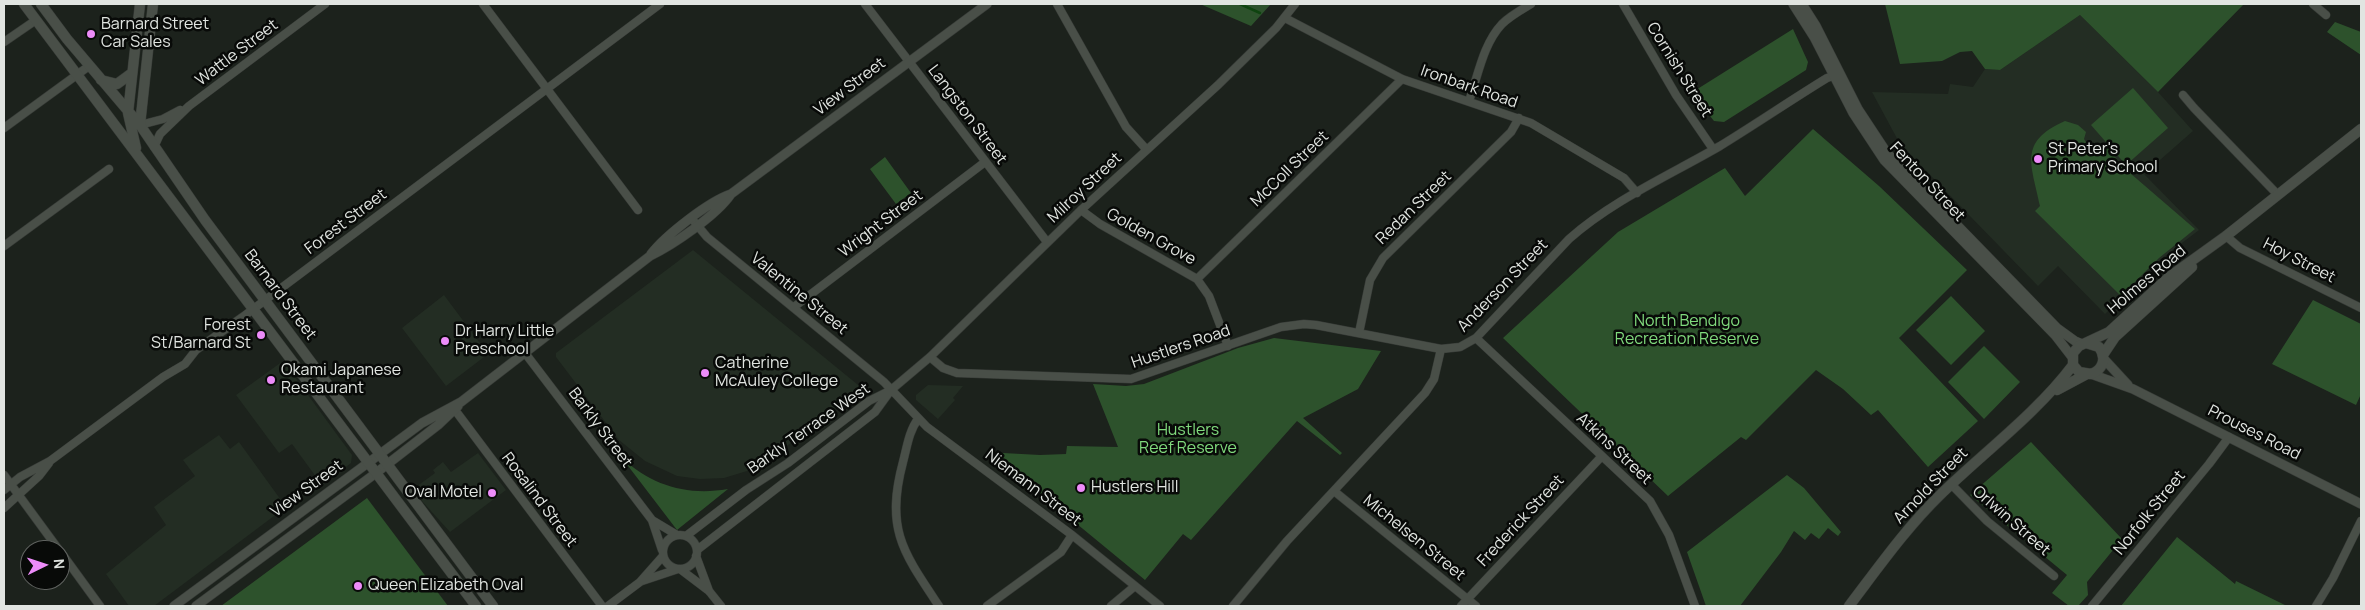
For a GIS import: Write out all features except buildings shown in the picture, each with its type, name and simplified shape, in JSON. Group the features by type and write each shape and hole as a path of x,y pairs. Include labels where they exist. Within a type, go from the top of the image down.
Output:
{"main road":[{"name":"Barnard Street","path":"24,4 476,606"},
{"name":"Barnard Street","path":"41,4 100,80 140,125 205,220 493,606"},
{"path":"139,156 131,133 128,113 140,4"},
{"path":"140,125 153,4"},
{"path":"100,80 118,84 125,81 132,73"},
{"name":"Holmes Road","path":"2084,343 2109,332 2170,277 2226,236 2361,129"},
{"name":"Holmes Road","path":"2104,357 2115,337 2226,236"},
{"path":"2084,343 2099,347 2104,357 2100,369 2089,374 2079,372 2073,361 2075,349 2084,343"},
{"name":"Arnold Street","path":"1849,606 1909,528 1951,484 2045,398 2073,361"},
{"name":"Arnold Street","path":"2045,398 2089,374"}],"street":[{"name":"Wattle Street","path":"154,147 160,134 189,106 325,4"},
{"path":"483,4 638,210"},
{"name":"Forest Street","path":"7,487 50,461 163,377 185,364 196,350 660,4"},
{"name":"Langston Street","path":"865,4 1047,242"},
{"name":"View Street","path":"174,606 422,423 461,402 650,256 661,242 694,222 714,202 731,194 987,4"},
{"path":"1057,4 1126,127 1146,149"},
{"name":"Milroy Street","path":"891,390 930,357 1047,242 1146,149 1218,85 1285,18 1295,4"},
{"path":"1469,101 1485,53 1495,32 1507,19 1531,4"},
{"name":"Cornish Street","path":"1623,4 1676,95 1713,149"},
{"name":"Fenton Street","path":"1793,4 1866,123 1893,160 2057,328 2075,341 2084,343"},
{"name":"Fenton Street","path":"1802,4 1816,26 1862,130 1884,160 2055,335 2073,361"},
{"path":"2313,4 2326,15"},
{"name":"Ironbark Road","path":"1285,18 1402,79 1531,123 1624,178 1637,193"},
{"path":"4,42 36,20"},
{"path":"4,128 89,66"},
{"name":"Anderson Street","path":"1441,349 1460,347 1476,338 1570,238 1587,224 1837,75"},
{"name":"McColl Street","path":"1197,279 1402,79"},
{"path":"2183,95 2278,195"},
{"name":"Wattle Street","path":"140,125 162,119 189,106"},
{"name":"Redan Street","path":"1359,333 1370,280 1383,258 1511,132 1519,118"},
{"name":"Wright Street","path":"794,307 985,162"},
{"path":"4,246 109,168"},
{"name":"Golden Grove","path":"1081,210 1100,224 1197,279 1209,296 1228,346"},
{"name":"Valentine Street","path":"694,222 707,237 794,307 891,390"},
{"name":"Hoy Street","path":"2226,236 2232,243 2243,249 2361,308"},
{"name":"Hustlers Road","path":"930,357 945,370 956,373 1131,379 1293,325 1316,325 1441,349"},
{"name":"Atkins Street","path":"1476,338 1638,488 1659,514 1669,535 1695,606"},
{"path":"1233,606 1277,553 1425,393 1434,379 1441,349"},
{"name":"Barkly Street","path":"525,353 652,520 663,553"},
{"name":"Prouses Road","path":"2104,357 2133,389"},
{"name":"Prouses Road","path":"2089,374 2133,389 2361,504"},
{"name":"Niemann Street","path":"891,390 918,419 1072,534 1160,606"},
{"name":"Barkly Terrace West","path":"686,536 746,490 788,463 869,401 891,390"},
{"name":"Barkly Terrace West","path":"697,553 875,412 891,390"},
{"name":"View Street","path":"196,606 376,473 455,410 461,402"},
{"name":"Rosalind Street","path":"455,410 602,606"},
{"path":"918,419 911,430 898,481 895,516 904,552 939,606"},
{"name":"Norfolk Street","path":"2092,606 2209,464 2228,437"},
{"name":"Frederick Street","path":"1461,606 1602,456"},
{"name":"Forest Street","path":"4,508 39,476 50,461"},
{"path":"4,476 7,487 18,495 52,540"},
{"name":"Orlwin Street","path":"1951,484 1996,530 2054,576"},
{"name":"Michelsen Street","path":"1334,491 1476,606"},
{"name":"Barkly Street","path":"652,520 677,535"},
{"path":"2316,606 2333,578 2361,521"},
{"path":"987,606 1060,552 1072,534"},
{"path":"608,606 640,582 663,553 667,540 677,535 686,536 693,541 709,592"},
{"path":"663,553 668,565 679,569 709,592 721,606"},
{"path":"640,582 690,566 697,553"},
{"path":"70,564 100,605"},
{"path":"1111,606 1135,586"}],"shaded area":[{"name":"St Peter's Primary School","path":"2080,15 2158,92 2193,131 2144,174 2199,230 2161,259 2105,314 2058,266 2038,286 1900,144 1872,92 1948,94 1950,84 1973,87 1985,69 2000,70"},
{"name":"Catherine McAuley College","path":"693,250 863,389 768,460 747,471 724,478 700,479 677,476 645,461 619,440 556,357 556,353"},
{"name":"Dr Harry Little Preschool","path":"444,295 488,354 446,386 402,328"},
{"path":"283,361 352,455 351,463 322,485 292,444 279,453 236,395"},
{"path":"928,385 963,386 953,398 955,400 938,419 916,400 916,395"},
{"path":"219,435 230,449 239,442 286,507 154,606 129,606 106,574 166,525 154,507 195,476 183,460"},
{"path":"478,453 506,490 450,532 412,490 435,473 433,470 443,462 451,472"}],"green space":[{"path":"1200,4 1271,4 1251,26"},
{"path":"1885,4 2244,4 2158,92 2080,15 2000,70 1985,69 1972,51 1960,52 1942,61 1900,64"},
{"path":"2335,22 2361,32 2361,55 2327,32"},
{"path":"1793,29 1808,62 1806,70 1724,122 1714,121 1691,93"},
{"path":"2133,88 2168,128 2126,165 2091,125"},
{"path":"2065,121 2078,125 2086,132 2084,139 2089,147 2097,149 2106,145 2123,167 2195,229 2159,258 2121,296 2035,211 2040,206 2032,167 2031,156 2034,146 2040,137"},
{"name":"North Bendigo Recreation Reserve","path":"1813,129 1879,186 1967,270 1899,338 1978,421 1928,467 1878,410 1871,415 1843,389 1816,370 1746,440 1741,437 1668,496 1503,338 1618,232 1725,168 1745,196"},
{"path":"885,157 911,193 896,204 870,169"},
{"path":"1951,296 1985,331 1951,365 1916,330"},
{"path":"2313,300 2361,324 2361,394 2356,405 2272,364"},
{"name":"Hustlers Reef Reserve","path":"1274,338 1381,351 1358,389 1303,418 1342,453 1340,455 1297,421 1191,540 1183,534 1145,580 998,459 1003,453 1066,454 1067,446 1118,447 1093,384 1126,386 1144,384 1238,348"},
{"path":"1984,346 2020,382 1984,419 1948,382"},
{"path":"2031,442 2122,539 2087,582 2088,595 2078,606 2069,606 2052,593 2067,575 1970,495"},
{"path":"622,458 646,476 671,487 699,491 728,489 677,530"},
{"path":"1787,475 1804,488 1841,532 1838,536 1828,528 1819,539 1811,533 1805,540 1794,531 1781,552 1740,606 1706,606 1687,552"},
{"path":"367,498 448,606 221,606"},
{"path":"2177,537 2235,584 2236,581 2287,606 2121,606"}],"waterway":[{"path":"1240,4 1260,13"}],"place":[{"name":"Barnard Street Car Sales","path":"91,34"},
{"name":"St Peter's Primary School","path":"2038,159"},
{"name":"Forest St/Barnard St","path":"261,335"},
{"name":"Dr Harry Little Preschool","path":"445,341"},
{"name":"Catherine McAuley College","path":"705,373"},
{"name":"Okami Japanese Restaurant","path":"271,380"},
{"name":"Hustlers Hill","path":"1081,488"},
{"name":"Oval Motel","path":"492,493"},
{"name":"Queen Elizabeth Oval","path":"358,586"}]}
